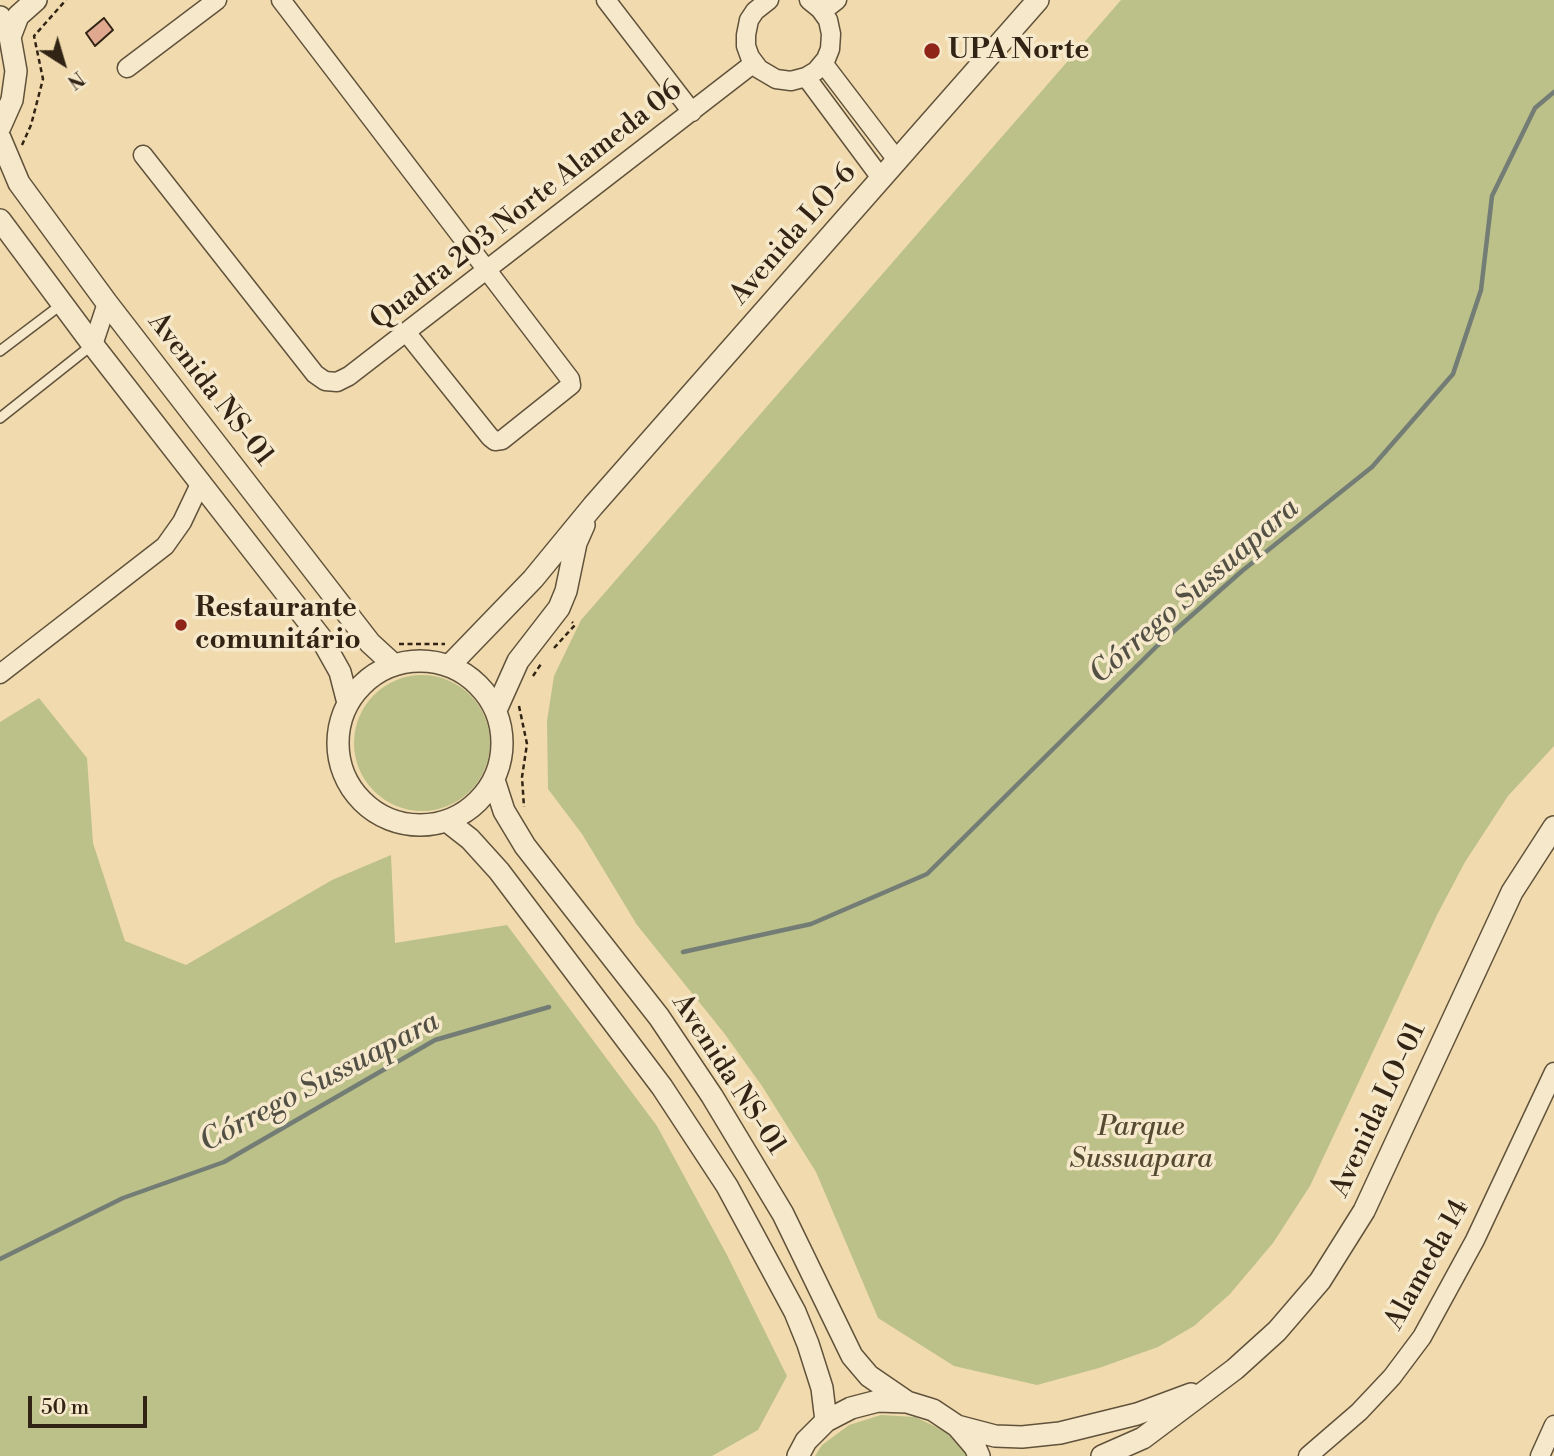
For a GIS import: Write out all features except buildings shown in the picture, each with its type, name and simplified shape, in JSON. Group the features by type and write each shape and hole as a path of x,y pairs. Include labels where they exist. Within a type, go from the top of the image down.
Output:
{"street":[{"path":"10,37 18,16 36,0"},
{"path":"127,68 217,0"},
{"path":"281,0 570,379 571,385 498,441 490,438 406,332"},
{"path":"606,0 692,112"},
{"path":"757,4 748,24 748,53 765,74 776,79 791,80 806,77 823,63 832,38 828,20 816,6 837,0"},
{"name":"Avenida LO-6","path":"593,506 1038,0"},
{"path":"0,17 10,37 15,60 15,83 10,105 0,127"},
{"name":"Quadra 203 Norte Alameda 06","path":"143,155 315,374 328,382 341,381 754,63"},
{"path":"823,63 897,160"},
{"path":"806,77 881,178"},
{"name":"Avenida NS-01","path":"0,138 19,183 107,303 370,643 394,665"},
{"path":"0,220 93,345 321,638 340,672 348,703"},
{"path":"93,345 107,303"},
{"path":"0,674 165,546 181,522 201,481"},
{"path":"496,710 518,661 559,608 566,591 576,543 593,506"},
{"path":"449,666 533,579 593,506"},
{"path":"421,661 449,666 477,683 496,710 502,738 501,758 494,780 479,800 447,821 420,825 393,821 369,808 351,789 340,764 338,737 341,721 348,703 357,691 373,676 394,665 421,661"},
{"name":"Avenida NS-01","path":"494,780 504,811 524,846 659,1017 712,1096 783,1214 852,1356 869,1376 907,1402"},
{"path":"447,821 470,839 508,882 662,1087 727,1186 795,1312 822,1388 826,1422"},
{"name":"Avenida LO-01","path":"1102,1456 1143,1438 1213,1387 1250,1357 1297,1310 1320,1281 1351,1234 1372,1194 1503,910 1527,866 1554,827"},
{"name":"Alameda 14","path":"1308,1456 1359,1412 1392,1377 1422,1337 1475,1240 1554,1072"},
{"path":"957,1426 995,1436 1022,1437 1060,1433 1137,1413 1213,1387"},
{"path":"798,1456 806,1441 826,1422 851,1408 878,1401 907,1402 933,1410 957,1426 979,1456"},
{"path":"1540,1456 1554,1426"}],"lane":[{"path":"0,351 62,304"},
{"path":"0,418 93,345"}],"path":[{"path":"18,155 31,125 43,79 34,36 66,0"},
{"path":"533,676 548,654 575,625 559,608"},
{"path":"390,639 400,645 450,644"},
{"path":"518,698 527,744 522,777 524,809"}],"green space":[{"name":"Parque Sussuapara","path":"1121,0 1554,0 1554,746 1508,796 1465,862 1437,915 1310,1186 1273,1243 1230,1294 1194,1326 1158,1347 1099,1368 1037,1385 954,1366 878,1318 816,1172 762,1086 724,1033 637,925 582,834 548,789 547,721 554,676 581,620"},
{"path":"422,675 448,681 470,695 484,717 490,743 484,769 470,791 448,805 422,811 396,805 374,791 360,769 354,743 360,717 374,695 396,681"},
{"path":"39,698 87,758 93,843 125,941 186,965 332,880 391,855 395,943 507,925 657,1126 727,1255 787,1376 758,1430 712,1456 0,1456 0,722"},
{"path":"881,1415 915,1417 945,1431 969,1456 815,1456 822,1445 849,1425"}],"waterway":[{"name":"Córrego Sussuapara","path":"683,952 811,924 927,874 1157,646 1242,571 1372,467 1453,374 1481,290 1492,196 1535,108 1554,92"},
{"name":"Córrego Sussuapara","path":"0,1259 123,1198 224,1162 435,1040 549,1007"}],"place":[{"name":"UPA Norte","path":"932,51"},
{"name":"Restaurante comunitário","path":"181,625"}]}
